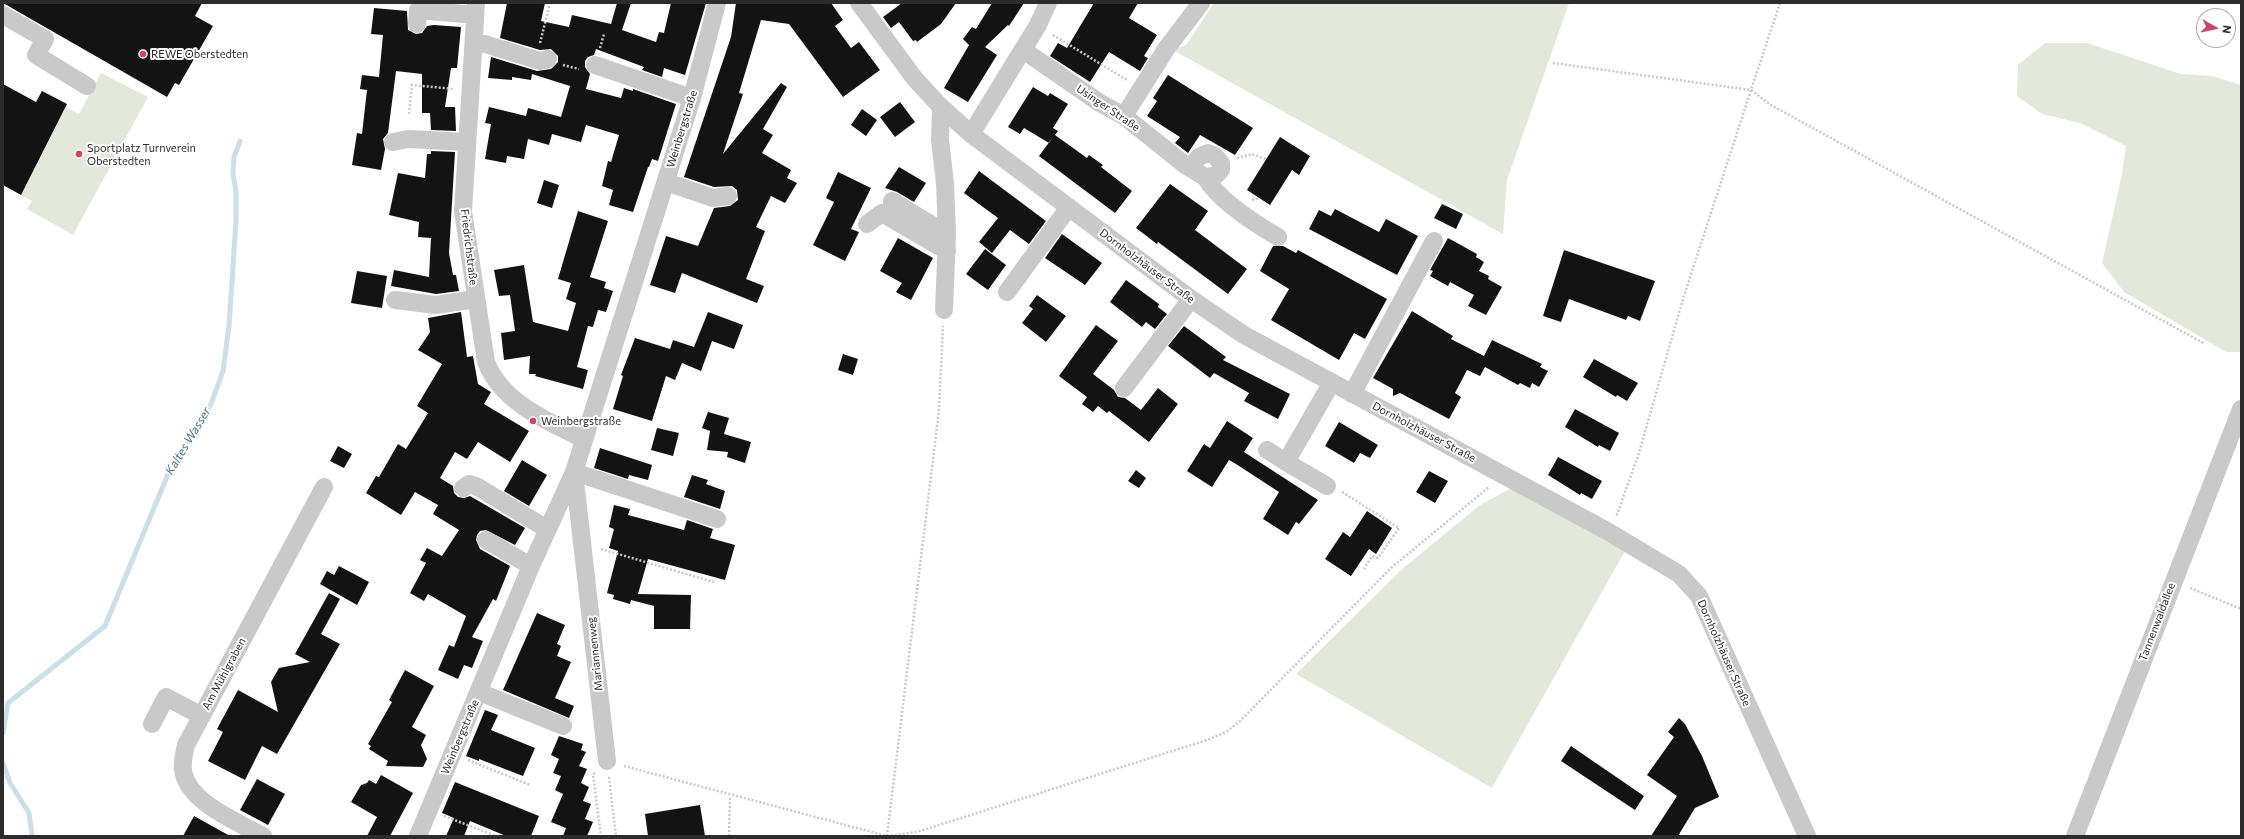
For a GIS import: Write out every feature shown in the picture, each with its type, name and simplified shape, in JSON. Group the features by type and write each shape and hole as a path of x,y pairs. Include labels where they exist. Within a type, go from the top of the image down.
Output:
{"street":[{"name":"Weinbergstraße","path":"418,836 531,566 574,472 692,98 717,3"},
{"name":"Dornholzhäuser Straße","path":"859,3 915,79 941,107 971,134 1191,299 1244,335 1352,394 1505,474 1607,531 1679,574 1699,596 1807,836"},
{"path":"971,134 1038,26 1048,3"},
{"path":"1124,116 1192,6"},
{"path":"417,24 418,10 476,9"},
{"name":"Friedrichstraße","path":"476,9 463,211 486,362 492,376 500,387 534,413 584,439"},
{"path":"3,15 45,39 36,56 87,86"},
{"path":"474,43 485,44 540,61 543,54"},
{"name":"Usinger Straße","path":"1023,50 1100,103 1124,116 1205,177 1213,189 1278,238"},
{"path":"595,65 692,98"},
{"path":"941,107 940,140 946,183 947,242 944,310"},
{"path":"393,142 408,139 467,142"},
{"path":"1190,167 1199,158 1208,153 1215,156 1221,163 1221,170 1215,176 1205,177"},
{"path":"666,182 713,198 728,196"},
{"path":"892,201 947,242"},
{"path":"1007,292 1069,207"},
{"path":"867,224 882,213 947,242"},
{"path":"1352,394 1434,241"},
{"path":"395,300 436,305 476,299"},
{"path":"1124,388 1191,299"},
{"path":"1286,462 1332,382"},
{"name":"Tannenwaldallee","path":"2075,836 2241,409"},
{"path":"1267,450 1327,486"},
{"path":"574,472 717,519"},
{"name":"Mariannenweg","path":"574,472 607,761"},
{"path":"463,488 469,484 476,486 547,529"},
{"name":"Am Mühlgraben","path":"263,836 207,805 188,783 183,771 183,759 186,745 324,487"},
{"path":"486,540 531,566"},
{"path":"479,692 563,726"},
{"path":"152,724 166,697 202,716"}],"path":[{"path":"543,54 550,3"},
{"path":"1607,531 1621,506 1638,456 1683,299 1780,3"},
{"path":"1038,26 1141,89"},
{"path":"1553,63 1751,90 1771,105 2205,344"},
{"path":"409,114 412,85 470,91"},
{"path":"1221,163 1252,154 1266,159"},
{"path":"887,836 939,410 944,310"},
{"path":"616,836 607,761 730,796 887,836 918,832 1207,740 1226,732 1239,722 1391,568 1505,474"},
{"path":"1327,486 1334,487 1399,528 1378,558 1372,556 1364,569"},
{"path":"583,544 714,582"},
{"path":"2173,581 2241,609"},
{"path":"453,754 530,785"},
{"path":"593,774 601,836"},
{"path":"728,836 730,796"},
{"path":"430,810 496,836"}],"shaded area":[{"path":"1214,3 1569,3 1507,180 1503,234 1173,50 1186,45"},
{"path":"2045,43 2087,43 2181,74 2212,76 2241,85 2241,352 2226,352 2124,292 2102,263 2122,174 2126,146 2080,123 2042,114 2017,96 2018,65"},
{"name":"Sportplatz Turnverein Oberstedten","path":"101,73 148,97 73,235 27,209 32,201 21,195 66,107 79,114"},
{"path":"1513,487 1626,549 1492,788 1296,674 1401,570 1480,505"}],"building":[{"name":"REWE Oberstedten","path":"3,3 202,3 195,16 213,26 179,85 175,83 167,97"},
{"path":"507,3 545,3 541,21 569,27 572,15 611,24 617,3 631,3 622,30 656,42 659,32 664,33 671,3 706,3 685,75 664,68 662,77 642,70 644,67 596,49 594,55 588,57 585,61 585,67 590,74 586,89 621,98 624,88 633,91 633,89 676,104 658,161 652,159 648,167 633,212 609,205 613,190 602,186 608,161 611,162 619,135 586,125 581,142 552,134 549,145 528,139 524,159 507,156 506,163 485,159 491,124 485,123 489,107 526,116 528,108 561,117 570,86 532,74 531,80 512,77 512,80 488,78 491,57 537,71 551,69 558,62 558,56 551,49 540,50 500,38"},
{"path":"736,3 831,3 843,20 835,26 851,48 859,42 880,70 843,97 789,24 761,20 739,93 743,94 723,154 781,83 787,87 763,129 773,135 762,153 791,170 787,178 797,183 785,203 771,196 756,227 765,231 746,279 764,286 757,303 682,273 675,293 650,285 666,236 698,246 714,208 730,206 738,200 737,190 732,186 714,187 684,177 731,37"},
{"path":"902,3 956,3 941,24 917,42 916,40 913,41 899,22 891,28 883,17"},
{"path":"992,3 1024,3 1009,26 1008,25 985,47 997,55 968,102 944,88 969,45 963,39 972,27 976,29"},
{"path":"1094,3 1138,3 1129,18 1157,35 1144,56 1148,58 1140,71 1109,52 1090,82 1050,56 1058,43 1067,48"},
{"path":"374,8 407,11 408,30 416,34 422,33 427,26 434,25 461,27 457,68 451,68 445,107 455,107 456,131 431,130 430,113 422,113 422,74 396,71 388,133 383,139 385,149 381,170 352,165 357,133 362,134 367,90 360,89 362,75 379,77 383,35 371,34"},
{"path":"1168,75 1253,128 1235,155 1200,135 1188,153 1175,143 1180,137 1147,116 1157,101 1153,98"},
{"path":"3,84 36,102 42,91 67,104 21,195 3,185"},
{"path":"1033,87 1048,96 1050,93 1068,104 1053,128 1058,131 1055,135 1087,158 1089,155 1103,165 1101,167 1132,191 1115,213 1039,156 1049,143 1024,128 1020,134 1008,127"},
{"path":"900,102 915,122 895,137 880,117"},
{"path":"862,109 877,120 866,136 851,125"},
{"path":"1280,137 1310,156 1299,175 1292,170 1270,205 1247,190"},
{"path":"431,151 455,152 449,253 453,275 456,275 459,291 436,294 391,286 394,270 429,277 431,238 418,237 419,222 389,215 398,173 425,178 427,154 431,154"},
{"path":"899,167 926,183 914,202 897,192 885,188"},
{"path":"979,171 1046,221 1029,244 1010,230 992,253 979,242 998,218 964,193"},
{"path":"838,172 871,188 851,229 859,232 845,261 813,245 834,202 826,198"},
{"path":"544,180 559,185 552,208 537,203"},
{"path":"1170,184 1208,211 1195,230 1247,269 1228,294 1158,242 1157,244 1136,228"},
{"path":"1442,204 1463,214 1456,229 1434,218"},
{"path":"1335,209 1379,232 1386,219 1418,236 1397,275 1309,229 1319,210 1331,216"},
{"path":"578,211 608,221 590,277 606,282 604,288 613,291 606,312 598,310 593,327 588,326 577,367 588,370 583,389 535,376 536,374 529,374 530,356 504,360 501,333 515,331 510,295 499,296 494,270 524,265 533,322 568,331 576,303 566,299 571,283 558,279"},
{"path":"1062,234 1102,263 1085,285 1045,258"},
{"path":"898,238 933,258 911,300 896,292 902,283 880,271"},
{"path":"1448,238 1477,254 1476,257 1484,262 1479,271 1489,276 1488,279 1502,287 1486,315 1468,306 1474,295 1450,282 1448,286 1430,276 1433,271 1430,270"},
{"path":"1273,246 1283,246 1296,253 1298,250 1387,299 1365,339 1354,333 1339,360 1271,320 1289,289 1260,271"},
{"path":"985,249 1006,265 988,290 966,274"},
{"path":"1564,250 1655,281 1640,321 1628,316 1626,320 1569,299 1561,322 1543,316"},
{"path":"357,271 387,276 382,308 351,303"},
{"path":"1126,280 1159,304 1158,307 1167,314 1155,329 1146,322 1142,327 1110,302"},
{"path":"1037,295 1066,316 1046,342 1022,323 1033,309 1029,306"},
{"path":"1412,311 1453,336 1451,339 1484,356 1492,340 1542,364 1540,367 1548,371 1539,387 1532,383 1530,388 1520,383 1518,385 1485,367 1480,376 1467,370 1455,393 1461,397 1449,419 1400,393 1393,396 1393,389 1373,378"},
{"path":"461,312 467,357 473,356 478,384 491,392 484,404 529,431 510,462 478,442 467,459 455,452 440,478 453,486 454,493 458,497 464,498 470,496 525,528 515,545 486,530 480,531 477,535 476,540 480,549 510,566 496,601 493,599 472,637 483,641 472,668 464,665 458,679 438,670 449,645 454,647 466,616 428,594 424,601 410,593 426,563 420,560 427,548 442,556 459,530 433,514 438,505 415,492 401,515 366,493 376,476 379,477 398,444 406,449 428,413 417,406 442,364 418,350 430,332 428,318"},
{"path":"708,312 743,325 734,349 712,341 701,371 682,363 675,380 666,376 652,421 613,409 623,376 621,375 635,338 670,349 673,340 694,347"},
{"path":"1096,325 1118,341 1093,374 1114,390 1118,397 1125,398 1141,410 1158,388 1178,404 1149,442 1109,411 1107,413 1098,406 1093,412 1082,404 1087,397 1059,376"},
{"path":"1184,326 1226,357 1223,360 1290,394 1278,419 1244,401 1249,393 1214,373 1210,378 1168,346"},
{"path":"843,354 858,359 853,375 838,370"},
{"path":"1594,359 1638,383 1627,401 1617,395 1616,397 1583,377"},
{"path":"1575,409 1619,433 1610,451 1599,445 1598,447 1565,427"},
{"path":"708,412 729,418 724,434 751,442 745,463 727,457 728,452 707,450 710,431 702,428"},
{"path":"1227,421 1253,438 1244,452 1318,500 1299,524 1296,522 1288,535 1263,519 1279,492 1236,464 1229,460 1212,487 1187,471 1204,444 1210,448"},
{"path":"1339,422 1378,445 1370,458 1360,453 1354,463 1325,446"},
{"path":"657,428 679,433 673,456 651,450"},
{"path":"338,446 352,454 344,468 330,461"},
{"path":"600,448 652,465 648,480 629,475 628,479 594,468"},
{"path":"1558,457 1602,481 1592,499 1581,493 1580,495 1548,475"},
{"path":"522,460 547,475 529,506 504,491"},
{"path":"1136,470 1146,478 1139,488 1128,481"},
{"path":"1429,471 1448,481 1435,503 1416,492"},
{"path":"692,475 708,480 706,484 725,491 720,509 684,497"},
{"path":"614,505 630,509 628,515 684,530 687,520 713,529 710,538 735,545 725,580 648,559 638,594 691,595 690,629 654,629 654,606 631,600 630,604 613,599 614,595 607,593 618,551 609,548 614,529 609,527"},
{"path":"1367,511 1392,528 1376,554 1369,549 1351,576 1325,559 1343,532 1350,537"},
{"path":"339,566 369,582 357,605 320,584 327,571 334,575"},
{"path":"329,593 340,599 321,634 340,644 277,754 262,746 245,780 208,761 223,732 217,729 238,690 278,712 271,682 279,668 310,662 295,654"},
{"path":"537,613 565,625 557,644 561,646 557,656 571,662 555,698 574,706 569,718 503,690"},
{"path":"405,670 434,686 412,727 426,735 421,745 427,759 423,767 386,766 388,761 369,749 371,746 368,744 392,702 389,700"},
{"path":"485,710 498,715 491,730 535,748 523,776 479,759 479,761 466,756"},
{"path":"1679,718 1685,724 1702,756 1719,797 1695,808 1678,836 1651,836 1677,796 1647,775 1674,737 1668,732"},
{"path":"559,736 583,744 581,750 586,752 579,766 587,769 581,783 589,787 583,801 591,804 585,819 593,822 587,836 563,836 566,828 551,822 563,794 555,790 561,776 553,773 559,759 551,755"},
{"path":"1571,746 1644,796 1635,810 1561,761"},
{"path":"381,775 413,793 390,836 367,836 377,817 351,802 361,785 367,783 369,780 376,784"},
{"path":"257,779 285,794 268,825 240,810"},
{"path":"455,782 539,816 531,836 506,836 470,821 464,836 446,836 454,818 442,813"},
{"path":"700,805 705,836 648,836 645,814"},
{"path":"194,816 230,836 183,836"}],"waterway":[{"name":"Kaltes Wasser","path":"3,733 8,703 105,626 171,467 211,404 223,371 229,326 236,220 236,191 233,174 234,157 240,141"},
{"name":"Kaltes Wasser","path":"3,763 10,783 29,813 32,836"}],"place":[{"name":"REWE Oberstedten","path":"143,54"},
{"name":"Sportplatz Turnverein Oberstedten","path":"79,154"},
{"name":"Weinbergstraße","path":"533,421"}]}
